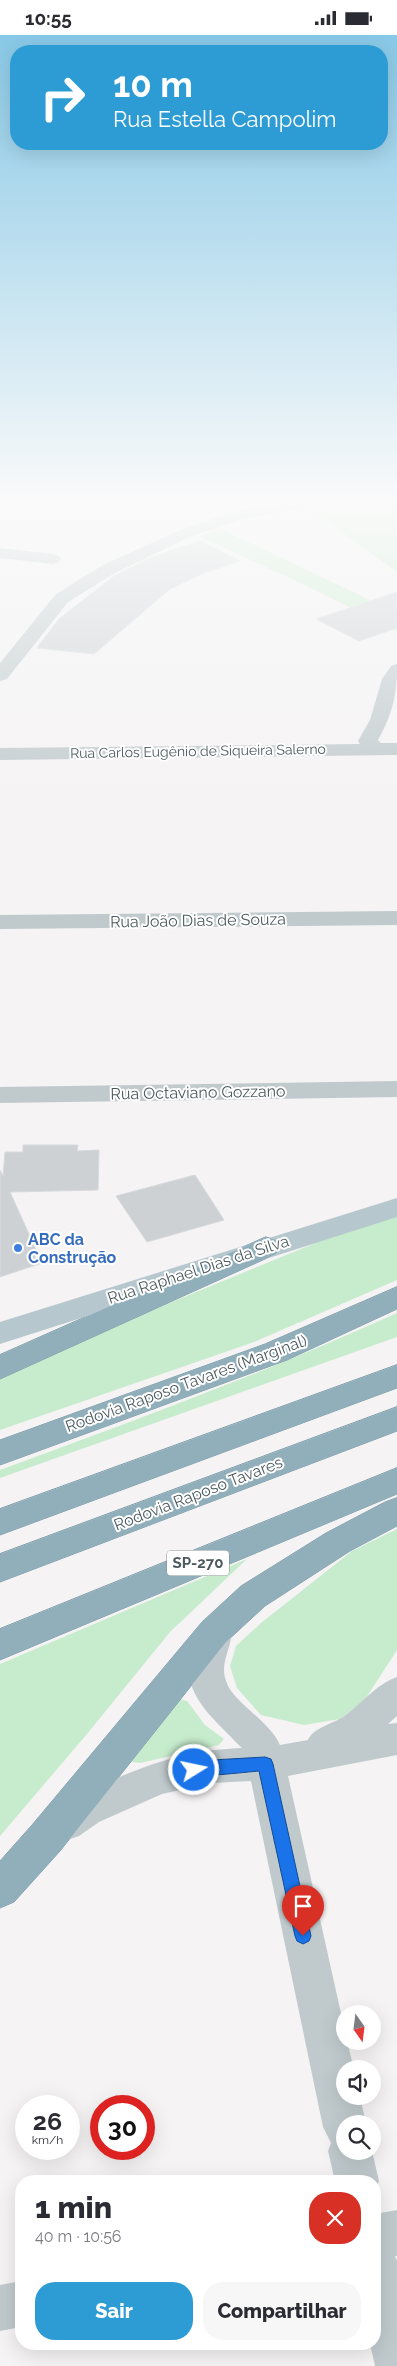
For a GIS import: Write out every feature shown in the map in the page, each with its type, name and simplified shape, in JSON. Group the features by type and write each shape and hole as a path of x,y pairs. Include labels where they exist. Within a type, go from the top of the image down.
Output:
{"highway":[{"path":"0,1368 266,1247"},
{"name":"Rodovia Raposo Tavares (Marginal)","path":"0,1453 276,1352 397,1297"},
{"path":"0,1521 397,1376"},
{"name":"Rodovia Raposo Tavares","path":"0,1568 397,1419"},
{"name":"SP-270","path":"0,1645 397,1480"},
{"path":"0,1889 46,1839 214,1632 253,1596 338,1542 397,1511"}],"main road":[{"name":"Rua Raphael Dias da Silva","path":"0,1333 266,1247 397,1207"}],"street":[{"path":"0,675 7,656 53,608"},
{"path":"386,749 392,743 380,720 391,679 397,670"},
{"name":"Rua Carlos Eugênio de Siqueira Salerno","path":"0,754 386,749"},
{"name":"Rua João Dias de Souza","path":"0,922 397,918"},
{"name":"Rua Octaviano Gozzano","path":"0,1095 397,1089"},
{"path":"214,1632 207,1660 207,1680 222,1705 252,1731 262,1745 342,2115"},
{"path":"265,1764 329,1743 378,1713 397,1692"},
{"path":"46,1839 86,1810 157,1778 212,1767 265,1764 397,1739"},
{"path":"352,2160 356,2175"},
{"path":"381,2236 397,2233"},
{"path":"381,2290 397,2361"},
{"path":"0,2308 15,2305"}],"green space":[{"path":"351,608 386,608 397,613 397,631"},
{"path":"397,1216 397,1280 254,1342 0,1430 0,1378 150,1311 318,1242"},
{"path":"397,1313 397,1337 0,1478 0,1470 250,1376"},
{"path":"397,1529 397,1650 364,1701 340,1719 304,1725 261,1715 237,1688 230,1666 236,1646 261,1623 352,1551"},
{"path":"247,1559 170,1632 87,1734 0,1836 0,1664"},
{"path":"180,1699 187,1701 205,1725 224,1739 219,1745 140,1763 126,1761"}],"building":[{"path":"73,608 148,608 94,654 37,648 59,619"},
{"path":"350,608 397,608 397,628 359,641 316,619"},
{"path":"23,1145 78,1145 77,1151 99,1150 98,1190 10,1192 42,1263 0,1277 0,1170 3,1176 5,1152 23,1152"},
{"path":"195,1175 224,1220 147,1242 116,1196"}],"place":[{"name":"ABC da Construção","path":"18,1248"}],"route":[{"path":"194,1770 265,1764 303,1936"}]}
